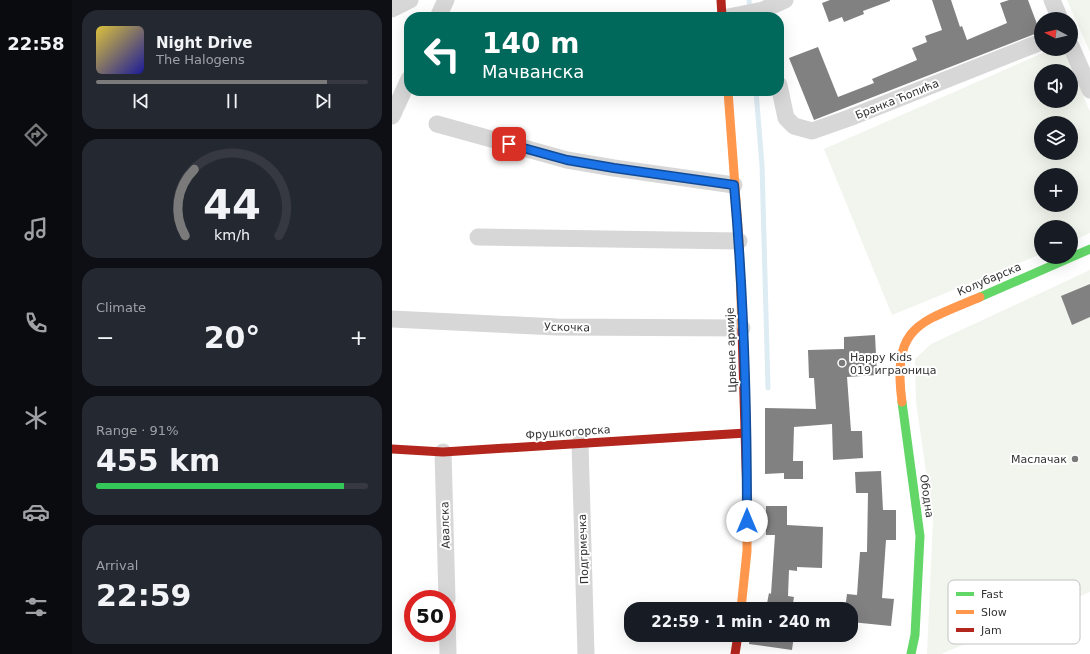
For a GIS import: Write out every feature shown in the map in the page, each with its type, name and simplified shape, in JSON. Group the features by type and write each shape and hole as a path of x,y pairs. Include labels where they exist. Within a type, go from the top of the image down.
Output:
{"street":[{"path":"392,10 410,0"},
{"path":"440,12 446,0"},
{"path":"721,0 722,12"},
{"path":"767,12 785,0"},
{"path":"1052,0 1057,12"},
{"name":"Бранка Ћопића","path":"781,96 786,118 794,126 812,131 850,118 1034,45"},
{"path":"1075,56 1090,90"},
{"path":"392,116 404,90"},
{"name":"Црвене армије","path":"728,96 739,241 746,433 747,551 742,602"},
{"path":"437,124 567,160 734,185"},
{"path":"478,237 739,241"},
{"name":"Колубарска","path":"905,342 914,330 931,318 1090,249"},
{"name":"Ускочка","path":"392,319 557,327 742,328"},
{"name":"Ободна","path":"905,342 900,357 901,395 920,536 915,635 911,654"},
{"name":"Фрушкогорска","path":"392,449 443,452 746,433"},
{"name":"Подгрмечка","path":"580,443 586,654"},
{"name":"Авалска","path":"443,452 447,590"},
{"path":"448,642 448,654"},
{"path":"735,654 737,642"}],"shaded area":[{"path":"1067,0 1090,0 1090,52 1078,25 1078,12 1072,12"},
{"path":"1036,56 1067,56 1070,64 1034,64 1034,108 1078,108 1078,83 1090,112 1090,233 1078,238 1078,220 1034,220 1034,257 892,315 824,149"},
{"path":"1090,270 1090,592 1080,596 1080,580 948,580 948,644 965,644 941,654 927,654 933,520 916,402 915,359 931,344"}],"building":[{"path":"830,0 890,1 863,11 864,14 844,22 842,17 829,22 822,3"},
{"path":"932,0 951,0 960,27 962,26 967,40 1007,23 1000,3 1009,0 1028,0 1034,16 1034,34 814,120 789,58 818,47 838,97 874,83 872,79 917,60 912,48 927,42 925,36 942,30"},
{"path":"1090,284 1090,317 1072,325 1061,296"},
{"path":"875,335 877,375 847,377 851,431 862,431 863,458 833,460 832,424 794,427 793,461 803,461 803,479 784,479 784,473 765,474 765,408 816,409 814,378 809,378 808,350 844,349 844,337"},
{"path":"881,471 883,510 896,510 896,540 886,540 882,598 894,599 891,626 858,623 858,602 846,602 847,594 857,595 860,552 867,552 868,493 856,493 855,472"},
{"path":"766,506 787,506 787,525 823,527 822,568 797,567 797,571 789,570 788,596 794,597 793,602 767,602 769,593 771,594 775,535 766,535"},
{"path":"749,642 793,642 792,650 749,644"}],"waterway":[{"path":"749,0 750,10"},
{"path":"756,96 762,165 768,388"}],"traffic: fast":[{"path":"980,297 1090,249"},
{"path":"902,402 920,536 915,635 911,654"}],"traffic: slow":[{"path":"728,96 739,241 742,330"},
{"path":"902,402 900,376 901,357 906,342 914,330 926,321 980,297"},
{"path":"742,602 747,551 747,497"}],"traffic: jam":[{"path":"721,0 722,12"},
{"path":"742,330 747,497"},
{"path":"392,449 443,452 746,433"},
{"path":"735,654 737,642"}],"place":[{"name":"Happy Kids 019 играоница","path":"842,363"},
{"name":"Маслачак","path":"1075,459"}],"route":[{"path":"509,144 567,160 734,185 739,241 747,462 747,521"}]}
